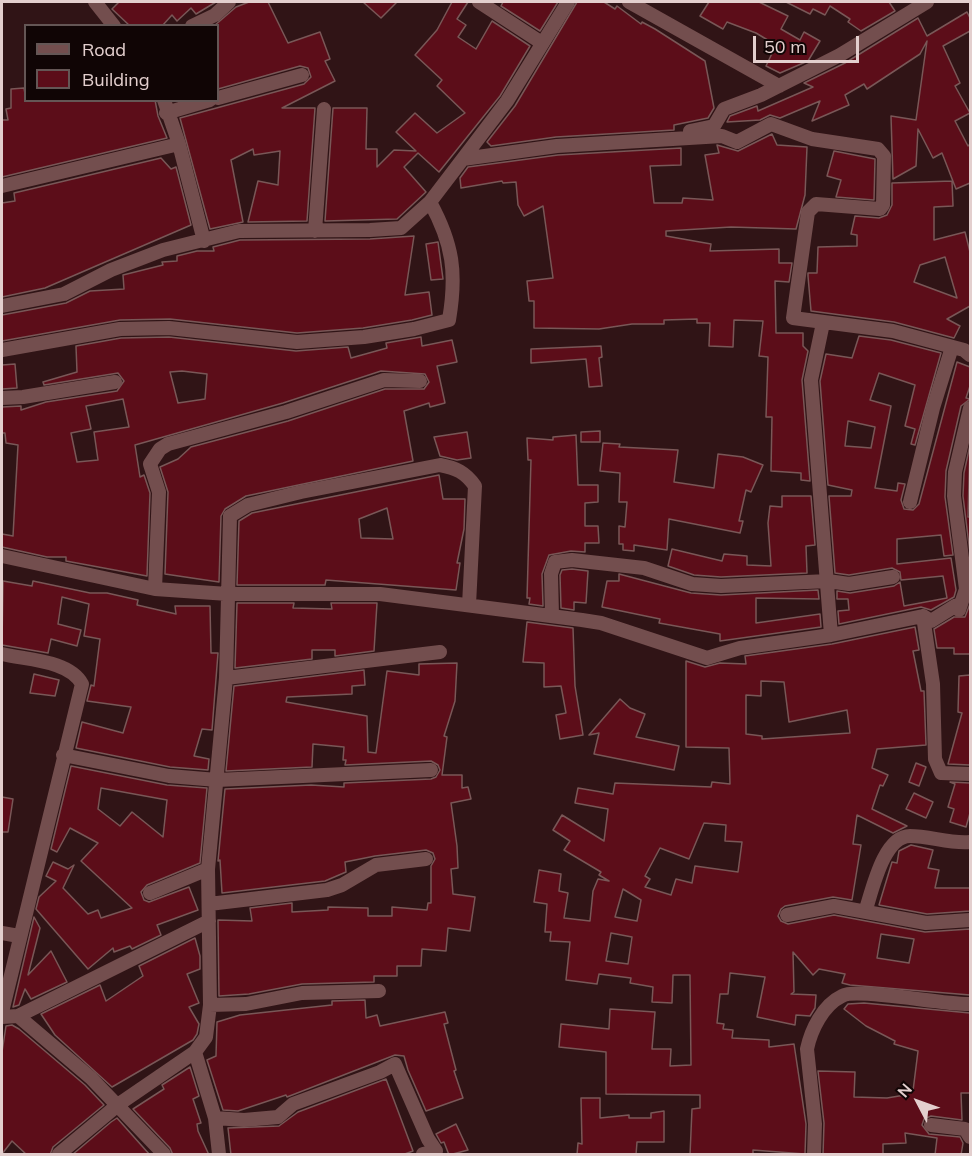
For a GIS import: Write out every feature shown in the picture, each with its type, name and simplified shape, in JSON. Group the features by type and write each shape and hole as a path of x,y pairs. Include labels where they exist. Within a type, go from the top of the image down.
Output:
{"street":[{"path":"95,2 112,24"},
{"path":"196,24 215,15 229,2"},
{"path":"479,2 542,43"},
{"path":"2,306 64,294 111,270 163,250 239,231 401,228 430,202 507,101 568,2"},
{"path":"629,2 780,86"},
{"path":"658,138 714,126 723,109 780,86 840,55 927,2"},
{"path":"219,98 302,75"},
{"path":"197,102 165,107 179,144 204,241"},
{"path":"315,231 324,108"},
{"path":"463,159 557,146 658,138 722,136 736,142 771,124 812,139 882,151 883,205 880,209 816,204 808,212 793,318 893,331 952,347 970,355"},
{"path":"2,186 179,144"},
{"path":"2,350 120,329 169,328 297,342 364,337 449,320 452,261 449,240 430,202"},
{"path":"823,323 810,380 831,635"},
{"path":"910,502 933,408 952,347"},
{"path":"155,589 159,492 150,464 160,449 168,444 286,412 384,380 420,381"},
{"path":"2,398 23,398 115,382"},
{"path":"2,556 155,589 228,594 347,592 601,622 707,658 716,653 784,640 831,635 923,616 931,621 955,606 958,610 968,589 954,496 964,461 970,408"},
{"path":"59,1155 119,1104 195,1052 206,1037 210,1005 208,869 226,678 230,516 248,505 301,492 440,465 466,474 475,486 469,605"},
{"path":"552,615 551,574 555,562 572,560 644,568 692,584 828,581 849,584 893,577"},
{"path":"923,616 933,684 935,759 941,773 970,774"},
{"path":"226,678 440,652"},
{"path":"2,654 67,669 78,676 82,684 18,936 2,1012"},
{"path":"63,755 169,776 217,780 431,770"},
{"path":"865,912 886,850 896,841 908,836 970,842"},
{"path":"208,904 327,890 376,865 426,859"},
{"path":"150,893 208,869"},
{"path":"787,915 834,906 926,923 970,920"},
{"path":"2,1017 18,1016 209,921"},
{"path":"2,933 18,936"},
{"path":"210,1005 246,1004 302,993 379,991"},
{"path":"814,1155 815,1124 807,1049 809,1037 827,1009 842,995 858,992 930,1002 970,1004"},
{"path":"18,1016 119,1104 164,1155"},
{"path":"195,1052 215,1118 219,1155"},
{"path":"215,1118 244,1120 278,1117 293,1104 380,1072 395,1064 428,1139 436,1151 423,1155"},
{"path":"931,1125 965,1129 970,1137"}],"building":[{"path":"119,2 216,2 196,14 191,8 177,21 172,15 164,24 128,24 112,9"},
{"path":"249,2 268,2 288,43 320,32 330,59 325,61 335,81 282,108 315,108 307,221 248,222 258,181 278,185 280,151 254,155 253,149 231,160 243,222 210,229 180,118 304,84 311,77 308,68 300,66 219,89 219,24 216,24 236,7"},
{"path":"363,2 397,2 381,18"},
{"path":"452,2 468,2 457,19 466,25 458,37 476,49 492,21 530,46 500,96 439,172 418,153 404,167 426,192 397,219 325,221 333,108 367,108 366,149 377,149 377,167 394,150 416,151 396,132 415,113 437,133 465,113 437,86 442,80 415,55 437,30"},
{"path":"503,2 558,2 540,31 501,6"},
{"path":"577,2 604,2 615,9 617,6 641,24 642,22 655,29 705,61 714,108 708,118 674,125 674,130 556,137 491,146 487,142 515,106"},
{"path":"709,2 759,2 788,16 781,29 800,40 804,32 820,41 808,61 780,73 766,66 776,45 756,33 727,22 723,29 700,16"},
{"path":"786,2 889,2 895,11 861,31 848,22 850,19 830,6 825,15 813,9 810,14"},
{"path":"967,12 970,18 970,31 943,46 960,83 955,86 970,113 955,121 968,146 970,144 970,183 956,189 942,153 933,158 918,129 916,166 893,179 891,116 916,120 927,41 920,54 867,89 864,84 845,95 849,105 812,121 820,101 780,118 770,115 760,120 727,122 730,116 757,106 758,111 813,87 804,83 845,63 918,18 927,36"},
{"path":"24,88 24,102 155,102 158,116 167,138 2,177 2,120 8,120 6,109 11,108 11,89"},
{"path":"772,134 777,145 807,147 805,195 796,229 731,227 666,231 666,236 711,244 710,251 779,249 779,263 792,263 789,282 775,281 776,333 803,333 803,346 808,351 802,380 810,481 801,480 801,473 771,471 772,417 766,417 768,357 759,356 763,321 734,320 733,347 709,346 710,323 697,323 697,319 664,320 664,324 632,324 599,329 534,328 534,301 529,301 527,281 553,278 543,206 524,216 518,205 516,182 503,183 502,181 461,188 460,178 468,167 558,155 681,148 681,165 650,166 654,203 682,203 683,198 713,200 705,155 719,153 717,145 738,151"},
{"path":"834,151 875,159 874,200 836,197 841,180 827,176"},
{"path":"161,158 171,169 176,167 191,225 45,288 2,297 2,203 15,201 14,193"},
{"path":"952,181 953,206 934,207 934,240 965,232 970,252 970,306 947,319 960,326 954,338 894,322 811,311 808,273 817,273 818,247 857,246 857,235 851,234 855,216 879,218 887,215 892,205 892,183","holes":["945,257 957,298 914,282 920,265"]},
{"path":"414,236 405,295 429,292 432,315 363,328 297,333 170,319 120,320 2,341 2,315 66,303 90,291 124,289 123,275 163,265 162,262 177,261 177,256 197,251 214,251 213,247 240,240 370,239"},
{"path":"438,242 443,279 431,280 426,244"},
{"path":"859,336 891,340 941,353 915,445 911,444 915,429 905,426 915,385 879,373 870,400 891,406 875,488 897,491 898,483 905,484 901,500 904,509 913,510 919,504 957,362 970,367 970,386 966,398 970,399 961,406 946,471 945,497 953,555 944,556 941,535 897,539 897,564 951,558 956,590 954,597 931,610 921,607 839,624 838,611 849,610 848,599 837,599 837,591 850,593 894,586 900,582 904,606 947,598 943,576 901,580 900,572 892,568 849,575 835,573 829,496 851,496 852,490 828,485 820,381 826,354 852,358","holes":["848,421 875,427 871,448 845,446"]},
{"path":"169,337 296,351 348,347 351,358 387,348 386,343 421,337 422,346 452,340 457,362 437,366 445,403 430,407 429,403 404,411 413,461 246,496 225,509 221,516 219,582 165,574 168,492 160,467 178,459 191,447 288,421 385,389 424,389 429,382 425,374 381,371 283,403 135,445 140,477 144,475 150,493 147,576 66,561 66,557 47,557 2,547 2,534 13,536 18,445 6,443 5,433 2,433 2,407 21,406 21,410 46,402 117,391 124,381 118,373 44,385 43,382 77,372 76,346 121,338","holes":["170,372 207,374 205,399 178,403","123,399 129,427 94,432 98,460 77,462 71,433 91,429 86,406"]},
{"path":"601,346 602,357 599,358 602,386 589,387 586,359 531,363 531,349"},
{"path":"15,364 17,388 2,389 2,365"},
{"path":"600,431 600,442 581,442 581,432"},
{"path":"467,432 471,458 457,460 440,456 434,437"},
{"path":"576,435 578,485 598,485 598,502 585,503 585,526 598,526 599,543 585,543 585,552 571,551 549,555 542,574 543,606 529,604 530,598 527,598 531,460 528,460 527,438 553,440 553,437"},
{"path":"603,443 620,444 619,447 678,450 674,482 714,488 718,454 743,457 763,465 751,492 746,490 739,521 743,521 740,533 669,519 667,550 634,545 634,551 623,550 623,544 619,544 619,526 625,527 627,502 619,502 620,473 600,471"},
{"path":"970,445 968,517 970,517 970,553 963,496 964,473"},
{"path":"439,475 443,499 465,499 464,529 457,563 460,563 456,590 326,580 325,585 237,585 239,521 252,513","holes":["387,508 393,539 361,538 359,519"]},
{"path":"782,496 811,496 815,545 806,546 807,573 721,577 694,575 668,566 672,549 722,561 724,554 747,556 747,565 771,566 768,523 770,506 782,507"},
{"path":"562,570 588,571 586,603 574,602 574,610 561,608 560,575"},
{"path":"619,574 691,593 721,595 818,590 819,599 756,598 756,623 820,614 821,627 720,641 720,634 659,623 660,619 602,607 607,581 619,581"},
{"path":"3,581 32,586 33,581 90,593 107,593 138,600 137,605 176,614 175,606 210,606 211,653 218,653 212,730 202,729 194,756 209,759 208,770 170,767 76,748 82,722 123,733 131,707 87,701 91,685 94,686 100,639 84,636 89,604 62,597 58,624 81,630 77,646 51,639 48,653 2,645"},
{"path":"237,603 294,603 293,608 332,609 331,603 377,603 374,651 335,656 335,650 312,650 312,659 235,668"},
{"path":"970,604 970,654 954,654 954,648 937,648 934,629 954,617 965,617"},
{"path":"527,622 573,628 575,686 583,735 560,739 556,715 566,713 561,686 544,687 544,663 523,662"},
{"path":"915,627 919,650 913,651 921,691 924,691 926,745 877,749 872,768 888,775 883,786 880,785 872,809 907,826 893,833 857,815 853,844 861,845 852,900 833,897 785,906 778,916 781,921 788,924 834,915 925,932 970,929 970,995 850,985 842,983 845,974 819,969 813,975 793,952 794,992 791,994 816,995 815,1008 810,1016 796,1015 795,1025 757,1017 765,977 730,973 728,994 720,994 717,1023 724,1024 723,1029 733,1030 732,1038 769,1040 769,1047 794,1044 806,1124 805,1154 753,1150 753,1155 690,1155 692,1109 700,1108 700,1095 606,1094 606,1052 559,1047 561,1024 609,1029 610,1009 655,1012 652,1049 671,1049 670,1066 691,1065 690,975 673,975 672,1003 652,1002 653,987 630,983 631,978 599,974 597,984 566,980 570,942 550,941 551,932 545,932 547,904 534,902 539,870 561,874 559,891 568,893 564,918 590,921 593,891 598,879 609,881 599,875 601,872 564,850 570,841 553,830 562,815 604,841 608,809 575,803 578,788 613,794 615,783 711,787 712,782 730,784 729,748 686,747 686,661 705,667 720,663 746,664 745,656 832,644","holes":["761,681 784,682 789,722 847,710 850,733 762,739 762,736 746,734 746,695 761,696","704,823 726,825 725,841 742,842 738,872 695,866 692,883 676,879 671,895 645,887 650,879 645,876 660,848 689,859","623,889 641,900 637,921 615,917","611,933 632,937 628,964 606,961","881,934 914,939 909,963 877,958"]},
{"path":"457,663 455,701 444,736 447,737 442,775 462,775 462,788 468,787 471,799 451,803 458,868 451,869 453,894 475,897 470,931 448,928 446,951 422,949 421,966 397,966 397,976 374,976 374,982 302,984 249,994 219,996 218,920 252,921 250,908 292,903 292,912 328,910 328,907 368,908 368,916 392,916 392,907 427,910 428,903 431,903 431,866 435,859 433,853 426,850 375,856 345,862 346,872 325,881 222,893 220,860 218,861 225,789 311,785 344,787 344,783 431,779 436,777 440,770 438,765 431,761 345,765 344,747 313,744 312,767 226,771 234,686 364,670 365,685 352,686 352,694 287,697 286,702 367,716 368,752 376,753 387,671 419,675 419,664"},
{"path":"34,674 59,680 55,696 30,693"},
{"path":"970,675 970,765 948,764 962,713 958,712 959,676"},
{"path":"620,699 630,708 645,714 636,737 679,746 674,770 594,754 599,733 589,735"},
{"path":"916,763 926,767 919,786 909,782"},
{"path":"71,766 167,785 207,788 200,863 147,885 141,892 144,900 149,902 189,887 198,910 157,925 161,935 132,949 130,946 114,952 113,948 88,969 36,909 39,897 56,881 46,876 53,862 68,869 74,865 63,888 88,914 98,910 101,918 132,908 81,861 98,843 70,828 57,852 51,849","holes":["101,788 167,800 163,837 132,812 120,826 98,809"]},
{"path":"950,782 970,783 970,813 966,827 950,822 954,809 948,807 955,784"},
{"path":"914,793 933,802 926,818 906,809"},
{"path":"2,797 13,799 8,832 2,832"},
{"path":"911,845 933,850 928,868 939,870 935,888 970,888 970,911 927,914 879,905 892,862 897,863 899,851"},
{"path":"34,917 40,928 28,975 51,951 67,982 31,999 25,989 19,1005 13,1007"},
{"path":"195,938 200,956 200,969 187,974 199,1003 189,1007 199,1024 197,1034 193,1040 112,1087 55,1035 41,1014 100,985 106,1001 143,976 139,966"},
{"path":"365,1000 366,1018 377,1015 380,1026 445,1012 448,1023 444,1024 456,1070 454,1071 463,1098 426,1111 404,1056 395,1055 287,1097 286,1095 238,1111 223,1110 207,1060 216,1056 217,1022 240,1015 332,1005 332,1001"},
{"path":"864,1003 970,1013 970,1093 961,1093 962,1120 931,1116 924,1119 922,1125 929,1134 960,1137 963,1143 961,1155 935,1155 937,1138 905,1133 906,1143 883,1144 883,1155 823,1155 824,1123 818,1071 855,1072 854,1097 887,1098 905,1095 905,1091 913,1091 918,1051 894,1044 895,1041 866,1026 844,1009 848,1004"},
{"path":"12,1025 85,1085 104,1105 53,1147 50,1155 27,1155 12,1141 2,1154 2,1052 6,1026"},
{"path":"190,1067 199,1096 193,1099 201,1123 197,1124 198,1131 209,1155 173,1155 170,1148 133,1109 164,1089 162,1085"},
{"path":"386,1079 413,1151 402,1155 231,1155 228,1128 279,1126 298,1112"},
{"path":"581,1098 600,1098 600,1118 629,1115 629,1118 651,1118 651,1113 664,1111 664,1142 637,1142 636,1155 577,1155 578,1143 582,1144"},
{"path":"117,1118 150,1155 72,1155 111,1122"},
{"path":"456,1124 468,1150 449,1155 444,1142 441,1143 436,1134"}]}
